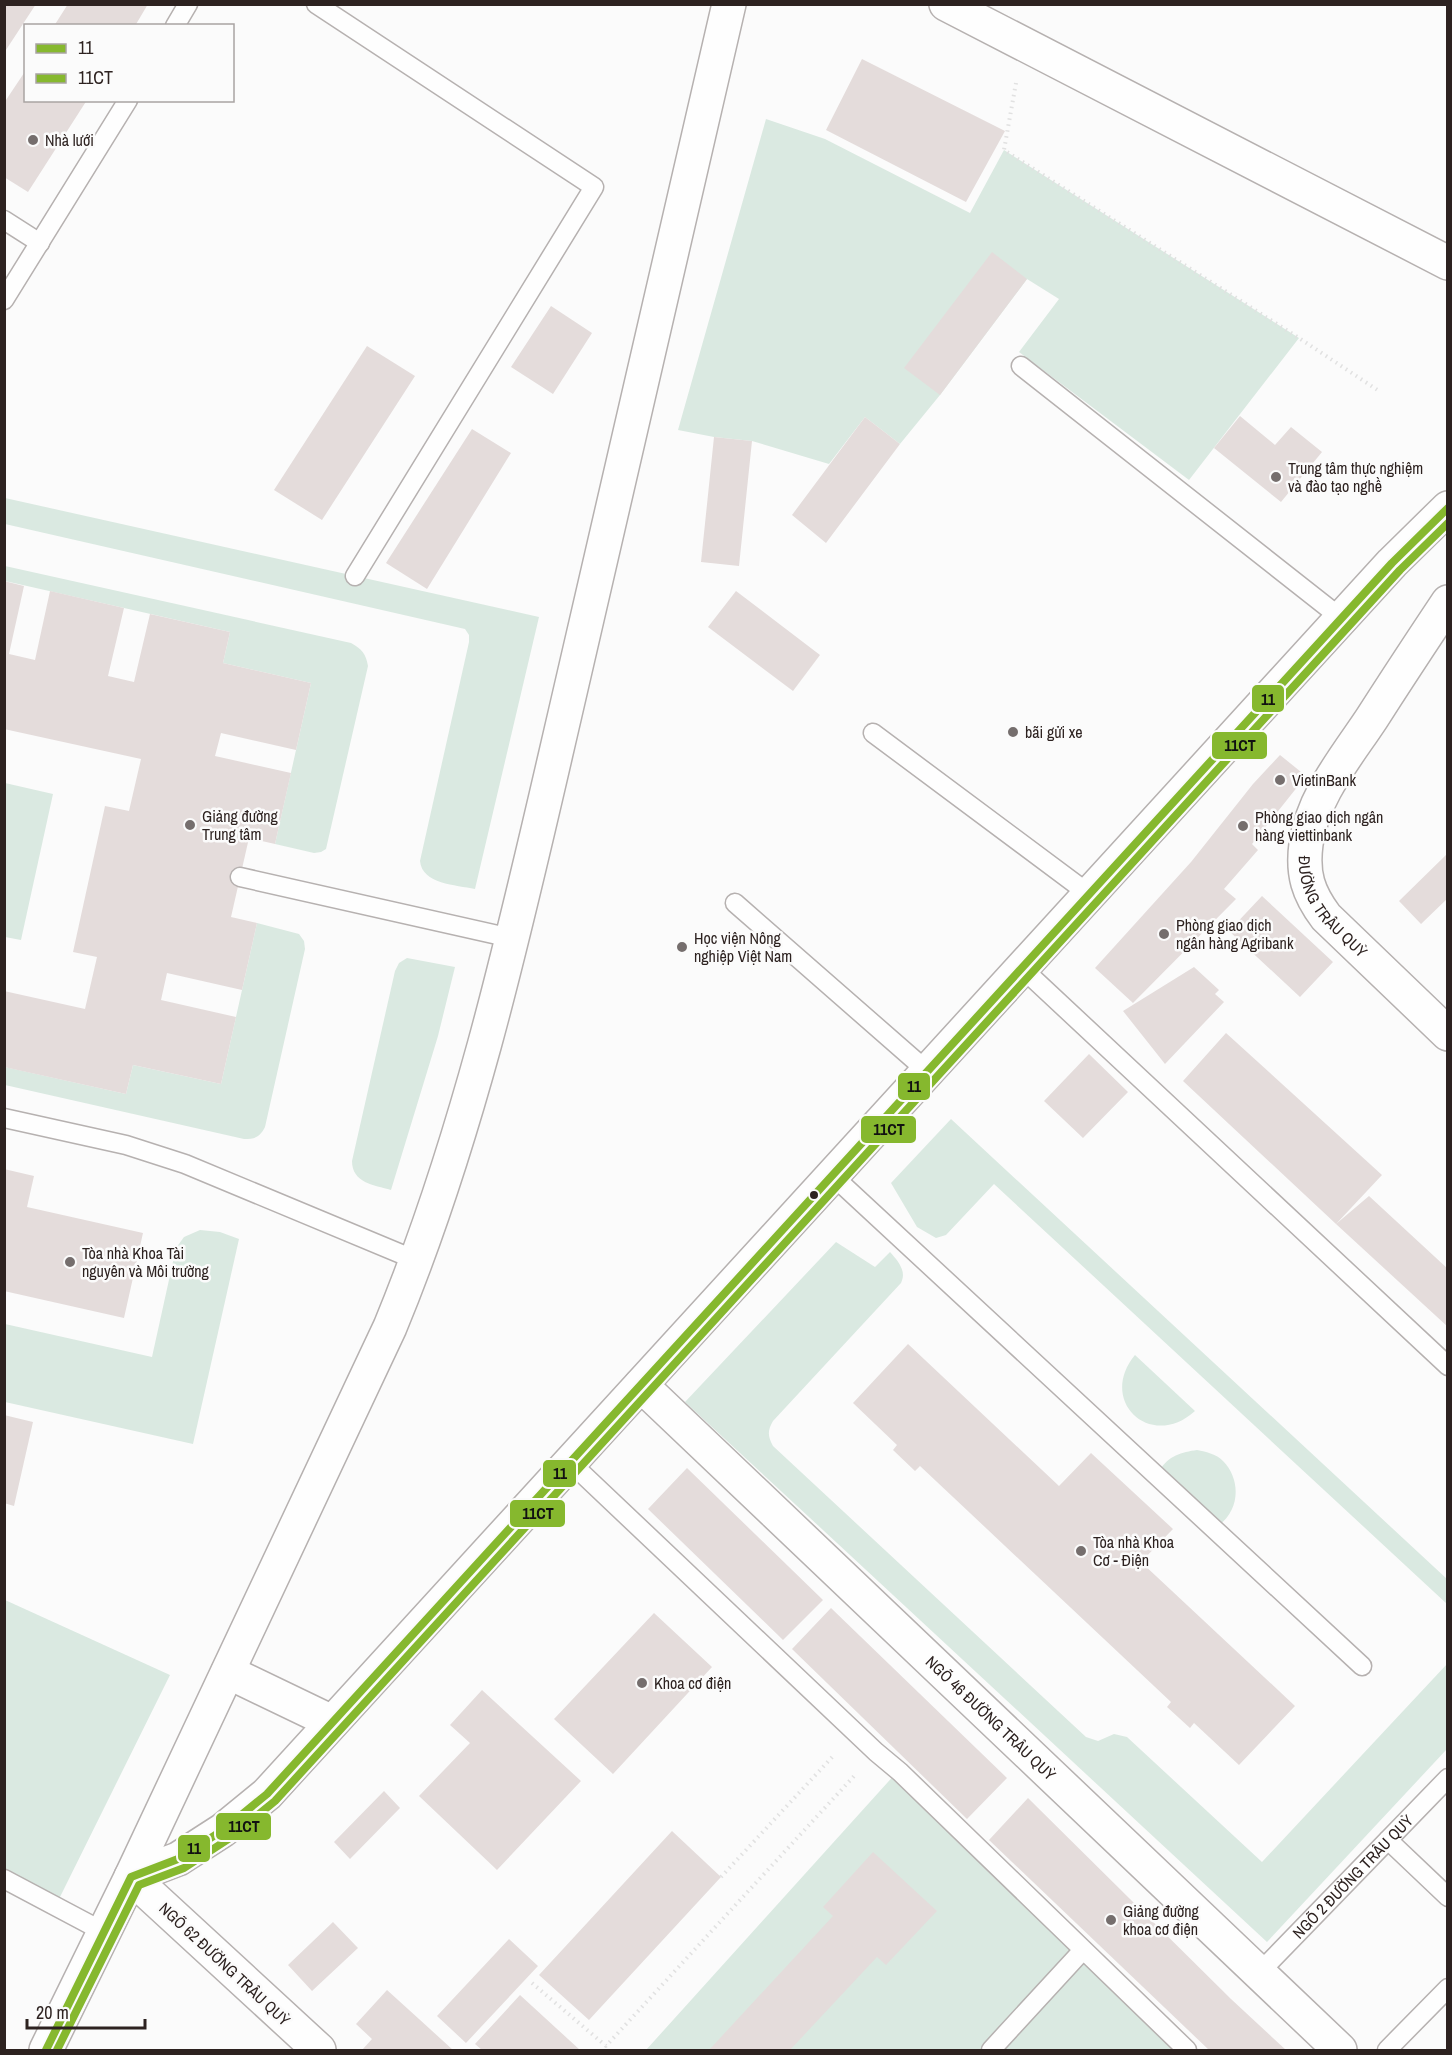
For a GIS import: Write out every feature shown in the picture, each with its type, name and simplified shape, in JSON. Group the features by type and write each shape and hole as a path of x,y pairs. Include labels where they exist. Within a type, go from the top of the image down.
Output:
{"street":[{"path":"46,2050 228,1672 390,1328 418,1261 482,1052 512,938 567,710 729,4"},
{"path":"946,4 1448,263"},
{"path":"131,1877 178,1859 223,1830 267,1794 1341,618 1448,508"},
{"name":"ĐƯỜNG TRÂU QUỲ","path":"1448,602 1337,771 1311,824 1305,858 1306,879 1313,900 1326,917 1448,1034"},
{"name":"NGÕ 46 ĐƯỜNG TRÂU QUỲ","path":"640,1385 1340,2050"},
{"path":"228,1672 332,1722"},
{"name":"NGÕ 62 ĐƯỜNG TRÂU QUỲ","path":"131,1877 319,2050"}],"lane":[{"path":"176,24 188,4"},
{"path":"316,4 594,187 355,576"},
{"path":"4,300 127,102"},
{"path":"4,220 40,243"},
{"path":"1021,366 1341,618"},
{"path":"873,733 1089,894"},
{"path":"240,877 512,938"},
{"path":"735,903 927,1071"},
{"path":"1022,968 1448,1366"},
{"path":"4,1118 126,1145 185,1164 418,1261"},
{"path":"832,1175 1362,1666"},
{"path":"570,1462 876,1752 900,1772 1187,2050"},
{"name":"NGÕ 2 ĐƯỜNG TRÂU QUỲ","path":"1258,1974 1448,1778"},
{"path":"1388,1840 1448,1897"},
{"path":"4,1879 104,1932"},
{"path":"992,2050 1083,1950"},
{"path":"1387,2050 1448,1988"}],"path":[{"path":"1023,44 1004,150 1379,391"},
{"path":"721,1877 856,1732"},
{"path":"532,1983 606,2046 876,1752"}],"shaded area":[{"path":"766,119 825,139 970,213 1004,150 1299,338 1189,480 1019,352 1059,299 1027,279 940,395 900,444 865,417 829,464 752,441 678,430"},
{"path":"5,498 539,617 475,889 433,879 422,869 420,861 469,642 469,635 465,629 5,524"},
{"path":"5,566 351,643 361,650 368,666 326,849 314,853 275,844 311,683 223,663 230,632 5,581"},
{"path":"5,783 53,794 21,940 5,937"},
{"path":"257,923 299,934 304,941 305,949 265,1127 257,1137 244,1139 5,1085 5,1067 126,1094 133,1065 221,1084"},
{"path":"407,958 455,967 438,1036 391,1190 360,1179 353,1168 352,1161 395,971 399,963"},
{"path":"951,1119 1447,1579 1447,1604 994,1184 946,1235 936,1238 917,1227 891,1183"},
{"path":"200,1230 220,1232 239,1239 193,1444 5,1402 5,1324 152,1357 176,1248 184,1237"},
{"path":"836,1242 875,1267 890,1252 901,1266 903,1279 773,1421 769,1434 773,1446 1086,1737 1098,1741 1114,1734 1127,1737 1262,1862 1447,1664 1447,1749 1267,1942 685,1402"},
{"path":"1135,1355 1195,1411 1178,1422 1162,1426 1147,1423 1134,1415 1126,1403 1122,1389 1125,1372"},
{"path":"1197,1450 1220,1459 1233,1476 1236,1494 1234,1503 1226,1519 1219,1525 1160,1470 1167,1461 1176,1456"},
{"path":"5,1600 170,1675 58,1901 5,1871"},
{"path":"897,1772 1187,2050 646,2050"}],"building":[{"path":"4,4 36,4 4,53"},
{"path":"68,4 148,4 136,24 55,24"},
{"path":"862,59 1005,131 966,202 826,130"},
{"name":"Nhà lưới","path":"24,73 24,102 86,102 28,192 4,177 4,103"},
{"path":"992,252 1027,279 940,395 904,368"},
{"path":"551,306 592,333 553,394 511,367"},
{"path":"367,346 415,376 322,520 274,490"},
{"name":"Trung tâm thực nghiệm và đào tạo nghề","path":"1240,416 1275,445 1291,427 1322,452 1281,502 1214,448"},
{"path":"865,417 900,444 826,543 792,515"},
{"path":"472,429 511,453 427,589 386,563"},
{"path":"714,437 752,441 739,566 701,562"},
{"name":"Giảng đường Trung tâm","path":"4,581 24,586 9,654 35,660 50,591 124,608 108,676 134,682 150,614 230,632 223,663 311,683 296,750 221,733 215,756 291,773 275,844 249,838 231,917 257,923 242,990 167,973 161,1000 236,1017 221,1084 133,1065 126,1094 4,1067 4,991 85,1009 97,957 73,952 105,806 129,811 141,759 4,729"},
{"path":"736,591 820,655 793,691 708,627"},
{"path":"1280,755 1306,776 1252,844 1258,850 1224,889 1236,899 1133,1003 1095,968 1191,862 1253,784"},
{"path":"1448,853 1448,898 1421,924 1399,901"},
{"path":"1262,896 1333,962 1300,997 1229,931"},
{"path":"1194,967 1219,990 1215,994 1224,1002 1165,1064 1123,1011"},
{"path":"1226,1033 1382,1175 1336,1224 1183,1081"},
{"path":"1089,1054 1128,1092 1083,1138 1044,1101"},
{"name":"Tòa nhà Khoa Tài nguyên và Môi trường","path":"4,1169 34,1176 27,1207 143,1233 124,1318 4,1291"},
{"path":"1369,1196 1448,1269 1448,1327 1336,1224"},
{"name":"Tòa nhà Khoa Cơ - Điện","path":"908,1344 1059,1486 1091,1453 1173,1529 1141,1562 1295,1706 1239,1765 1194,1723 1190,1728 1167,1707 1171,1702 920,1466 915,1471 893,1450 897,1445 853,1403"},
{"path":"4,1415 33,1422 14,1506 4,1503"},
{"path":"687,1468 823,1600 783,1640 648,1509"},
{"path":"831,1608 1007,1778 967,1819 792,1649"},
{"name":"Khoa cơ điện","path":"654,1613 712,1667 613,1774 554,1719"},
{"path":"482,1690 581,1781 497,1870 419,1796 470,1743 450,1725"},
{"path":"384,1791 400,1808 350,1859 334,1842"},
{"name":"Giảng đường khoa cơ điện","path":"1028,1798 1231,1999 1286,2050 1209,2050 989,1840"},
{"path":"672,1831 721,1877 589,2020 539,1975"},
{"path":"873,1852 937,1911 886,1965 877,1957 790,2050 709,2050 833,1916 823,1907"},
{"path":"333,1922 358,1948 312,1991 288,1965"},
{"path":"509,1939 538,1966 466,2043 437,2016"},
{"path":"387,1990 453,2050 362,2050 372,2039 356,2024"},
{"path":"520,1995 580,2050 482,2050 475,2044"}],"transit line":[{"name":"11","path":"46,2050 131,1877 178,1859 223,1830 267,1794 1392,563 1448,508"},
{"name":"11CT","path":"57,2050 139,1885 184,1868 230,1838 275,1801 1400,570 1448,523"}],"place":[{"name":"Nhà lưới","path":"33,140"},
{"name":"Trung tâm thực nghiệm và đào tạo nghề","path":"1276,477"},
{"name":"bãi gửi xe","path":"1013,732"},
{"name":"VietinBank","path":"1280,780"},
{"name":"Giảng đường Trung tâm","path":"190,825"},
{"name":"Phòng giao dịch ngân hàng viettinbank","path":"1243,826"},
{"name":"Phòng giao dịch ngân hàng Agribank","path":"1164,934"},
{"name":"Học viện Nông nghiệp Việt Nam","path":"682,947"},
{"name":"Tòa nhà Khoa Tài nguyên và Môi trường","path":"70,1262"},
{"name":"Tòa nhà Khoa Cơ - Điện","path":"1081,1551"},
{"name":"Khoa cơ điện","path":"642,1683"},
{"name":"Giảng đường khoa cơ điện","path":"1111,1920"}]}
